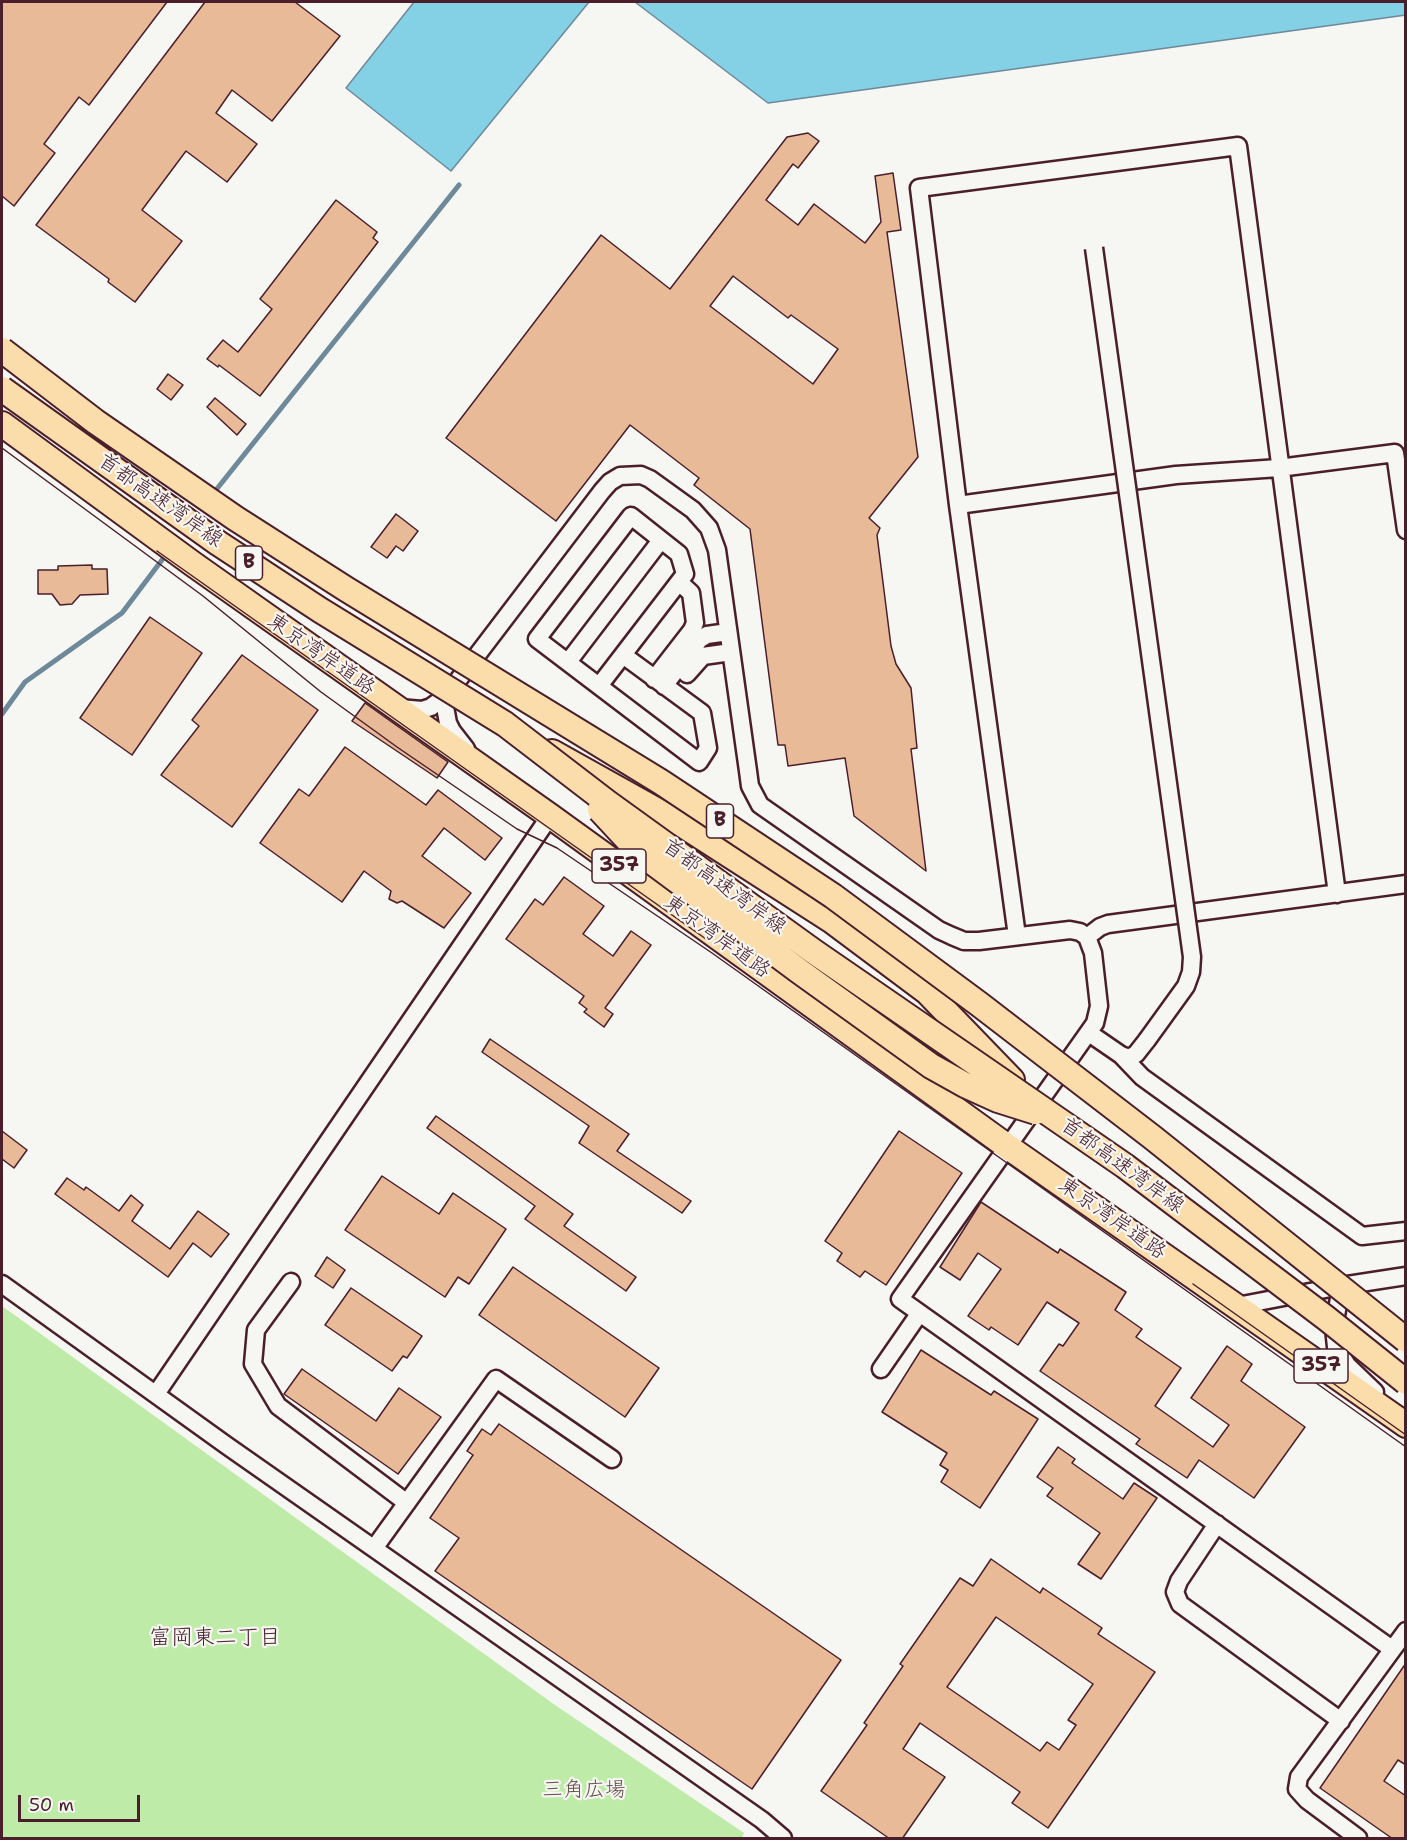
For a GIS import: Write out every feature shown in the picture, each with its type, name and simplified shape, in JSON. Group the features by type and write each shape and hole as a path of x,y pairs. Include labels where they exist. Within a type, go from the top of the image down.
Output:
{"highway":[{"path":"2,341 80,404 160,460 347,584 615,752 831,896 1064,1069 1406,1338"},
{"name":"首都高速湾岸線","path":"2,350 96,422 235,518 346,589 661,782 833,896 979,1004 1152,1137 1406,1338"},
{"name":"首都高速湾岸線","path":"2,389 218,543 554,757 614,807 813,951 1110,1155 1326,1318 1406,1382"},
{"name":"東京湾岸道路","path":"2,424 1008,1147 1406,1423"},
{"path":"554,757 681,824 832,921 927,992 1012,1080"},
{"path":"554,757 640,853 799,971 932,1066 998,1100 1041,1114"},
{"path":"614,807 675,841 923,1012 1110,1155"},
{"path":"614,807 689,879 939,1054 1041,1114 1080,1134"}],"street":[{"path":"1017,936 958,506 919,189 1238,146 1337,894"},
{"path":"1089,1033 1125,1058 1133,1057 1186,986 1191,972 1192,957 1094,248"},
{"path":"958,506 1176,475 1279,468 1395,453 1406,530"},
{"path":"394,707 413,711 422,710 431,707 446,696 602,491 620,476 631,474 650,479 693,510 709,528 717,550 750,786 760,805 939,930 964,941 1070,930 1087,937 1094,953 1099,1000 1098,1015 1089,1033 900,1299 1392,1649"},
{"path":"600,686 685,571 681,556 631,516 537,639 699,762 708,748 704,717 697,708 623,655"},
{"path":"568,662 661,540"},
{"path":"664,685 695,623 691,593 679,582"},
{"path":"664,685 700,639 707,635 728,632"},
{"path":"664,685 700,657 731,652"},
{"path":"446,696 446,715 452,731 482,769"},
{"path":"156,1395 550,816"},
{"path":"1087,937 1108,924 1406,884"},
{"path":"1120,1055 1142,1077 1362,1236 1406,1231"},
{"path":"1237,1306 1406,1276"},
{"path":"291,1282 256,1330 253,1364 278,1406 407,1503"},
{"path":"2,1284 156,1395 762,1820 783,1839"},
{"path":"1341,1286 1335,1328 1336,1347 1347,1365 1406,1423"},
{"path":"881,1369 920,1314"},
{"path":"375,1547 496,1379 612,1459"},
{"path":"1217,1524 1179,1581 1175,1592 1180,1604 1341,1721"},
{"path":"1358,1839 1307,1800 1297,1789 1299,1777 1406,1631"}],"green space":[{"name":"三角広場","path":"2,1306 555,1705 744,1833 742,1838 2,1838"}],"water":[{"path":"414,2 589,2 451,171 346,88"},
{"path":"635,2 1405,2 1406,15 768,103"}],"building":[{"path":"2,2 167,2 89,105 79,97 44,144 55,153 14,206 2,196"},
{"path":"205,2 295,2 340,36 272,121 232,90 216,113 257,144 227,182 186,151 142,210 182,241 135,302 108,282 109,279 36,225"},
{"path":"808,133 819,141 798,168 793,164 766,200 798,225 814,204 865,243 881,222 875,176 893,173 901,230 887,232 918,457 869,518 880,528 877,535 891,646 896,664 911,688 917,748 911,749 926,871 854,816 845,758 788,766 785,745 778,745 750,529 694,485 699,478 630,425 556,521 446,438 601,235 670,289 787,137","holes":["733,276 788,318 791,315 838,349 813,384 710,306"]},
{"path":"336,200 377,232 373,238 378,242 260,396 219,365 218,367 207,359 223,340 238,352 272,309 260,299"},
{"path":"168,374 183,385 171,400 157,389"},
{"path":"215,398 246,424 237,435 207,407"},
{"path":"396,514 418,531 403,551 396,546 387,558 371,547"},
{"path":"92,565 92,569 107,569 108,594 80,595 72,604 60,605 52,594 38,594 38,570 58,570 58,566"},
{"path":"150,617 202,653 132,755 80,718"},
{"path":"242,655 318,710 232,827 161,775 199,726 192,720"},
{"path":"365,703 448,762 437,778 352,721"},
{"path":"345,747 426,805 438,790 502,838 485,860 444,828 422,856 471,893 444,928 402,901 397,903 389,899 391,891 364,871 342,902 260,843 299,789 309,796"},
{"path":"564,877 604,906 583,934 613,956 631,931 651,945 605,1008 613,1014 604,1027 584,1012 587,1009 579,1003 584,996 506,939 535,899 543,905"},
{"path":"490,1039 629,1134 617,1151 691,1201 682,1213 579,1143 589,1126 482,1052"},
{"path":"436,1116 573,1214 564,1226 636,1277 626,1291 525,1219 535,1206 427,1128"},
{"path":"2,1131 27,1150 14,1168 2,1159"},
{"path":"899,1131 962,1173 886,1285 865,1271 860,1277 837,1261 842,1253 825,1241"},
{"path":"382,1176 439,1214 453,1193 506,1229 469,1284 458,1277 445,1297 345,1230"},
{"path":"67,1178 84,1190 86,1187 119,1211 131,1195 143,1205 132,1221 170,1249 198,1211 229,1234 211,1257 193,1243 168,1277 55,1194"},
{"path":"981,1202 1058,1253 1060,1249 1126,1292 1115,1310 1142,1329 1136,1337 1181,1368 1155,1406 1213,1447 1229,1425 1191,1398 1227,1346 1252,1364 1241,1381 1305,1427 1254,1498 1199,1460 1187,1478 1136,1444 1140,1439 1040,1371 1059,1344 1063,1346 1079,1323 1047,1302 1018,1345 991,1327 989,1330 968,1316 1001,1269 978,1253 960,1280 940,1267"},
{"path":"327,1257 345,1270 333,1288 315,1276"},
{"path":"513,1267 659,1368 625,1417 479,1315"},
{"path":"351,1288 422,1336 407,1358 403,1356 392,1371 325,1325"},
{"path":"921,1350 991,1395 994,1391 1038,1419 980,1508 941,1482 948,1470 940,1465 947,1453 882,1412"},
{"path":"302,1369 376,1421 399,1388 441,1417 398,1474 284,1394"},
{"path":"499,1424 841,1660 752,1789 435,1571 459,1538 430,1518 473,1455 467,1451 482,1429 491,1435"},
{"path":"1058,1447 1075,1459 1072,1463 1123,1499 1134,1483 1157,1498 1101,1579 1078,1564 1100,1533 1047,1496 1053,1488 1037,1477"},
{"path":"991,1559 1040,1593 1043,1588 1102,1628 1098,1634 1155,1672 1048,1828 1012,1803 1020,1792 920,1723 903,1749 945,1777 902,1839 890,1839 821,1791 867,1725 864,1723 903,1666 900,1664 960,1578 973,1586","holes":["996,1617 1093,1684 1068,1720 1076,1725 1059,1750 1047,1742 1040,1751 947,1687"]},
{"path":"1406,1663 1406,1765 1398,1760 1384,1781 1406,1796 1406,1839 1393,1839 1320,1788"}],"waterway":[{"path":"212,495 459,185"},
{"path":"2,714 25,682 122,613 168,552"}],"tram line":[{"path":"2,448 203,596 321,692 397,747 517,829 557,848 712,953 1406,1447"},
{"path":"157,551 706,939"},
{"path":"1193,1284 1406,1435"}],"district":[{"name":"富岡東二丁目","path":"215,1638"}]}
